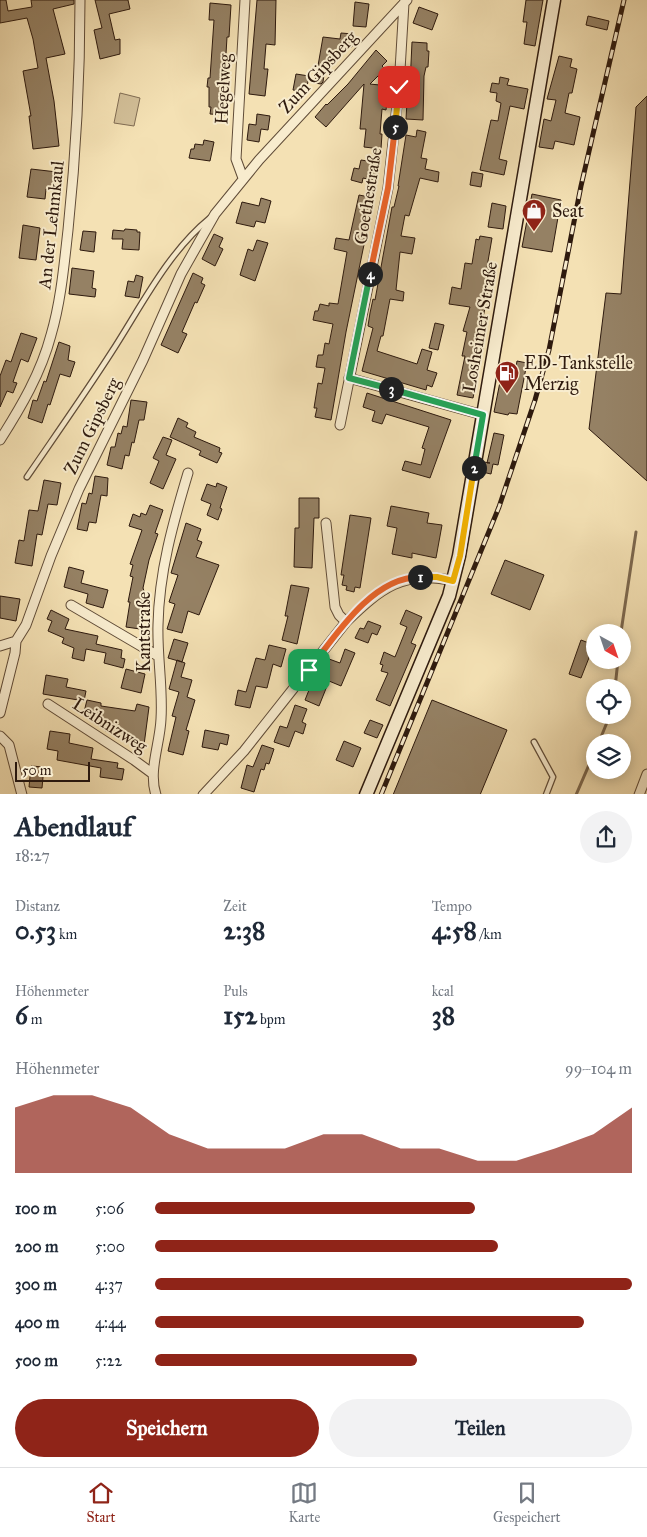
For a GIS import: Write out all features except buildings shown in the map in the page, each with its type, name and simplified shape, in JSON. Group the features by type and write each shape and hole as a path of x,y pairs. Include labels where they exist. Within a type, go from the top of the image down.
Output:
{"main road":[{"name":"Losheimer Straße","path":"366,794 453,581 465,528 554,0"}],"street":[{"name":"An der Lehmkaul","path":"0,440 16,415 41,364 51,336 61,291 78,122 80,0"},
{"name":"Hegelweg","path":"243,178 236,160 245,0"},
{"name":"Zum Gipsberg","path":"0,713 15,653 16,641 26,625 51,556 79,489 181,274 215,214 243,178 405,1"},
{"name":"Goethestraße","path":"340,426 388,188 399,87 405,1"},
{"path":"349,378 483,415"},
{"name":"Kantstraße","path":"156,794 153,774 162,708 158,656 159,598 163,568 188,473"},
{"path":"326,523 335,607 338,615 346,622"},
{"path":"204,794 244,752 346,622 384,588 412,577 429,577 453,581"},
{"path":"71,605 158,656"},
{"path":"0,646 16,641"},
{"name":"Leibnizweg","path":"48,704 120,750 153,774"},
{"path":"0,736 9,745 22,794"},
{"path":"638,794 647,774"}],"lane":[{"name":"Zum Gipsberg","path":"27,477 111,354 157,280 185,242 215,214"},
{"path":"534,742 553,777 546,794"}],"shaded area":[{"path":"120,93 140,98 134,126 114,123"}],"waterway":[{"path":"622,624 636,532"},
{"path":"616,679 617,669"},
{"path":"602,734 606,724"},
{"path":"576,794 586,772"}],"railway":[{"path":"381,794 499,507 535,400 549,350 581,186 624,0"}],"place":[{"name":"Seat","path":"534,232"},
{"name":"ED-Tankstelle Merzig","path":"507,394"}],"route":[{"path":"309,670 346,622 384,588 412,577 437,577 453,581 460,556 483,415 349,378 388,188 399,87"}]}
